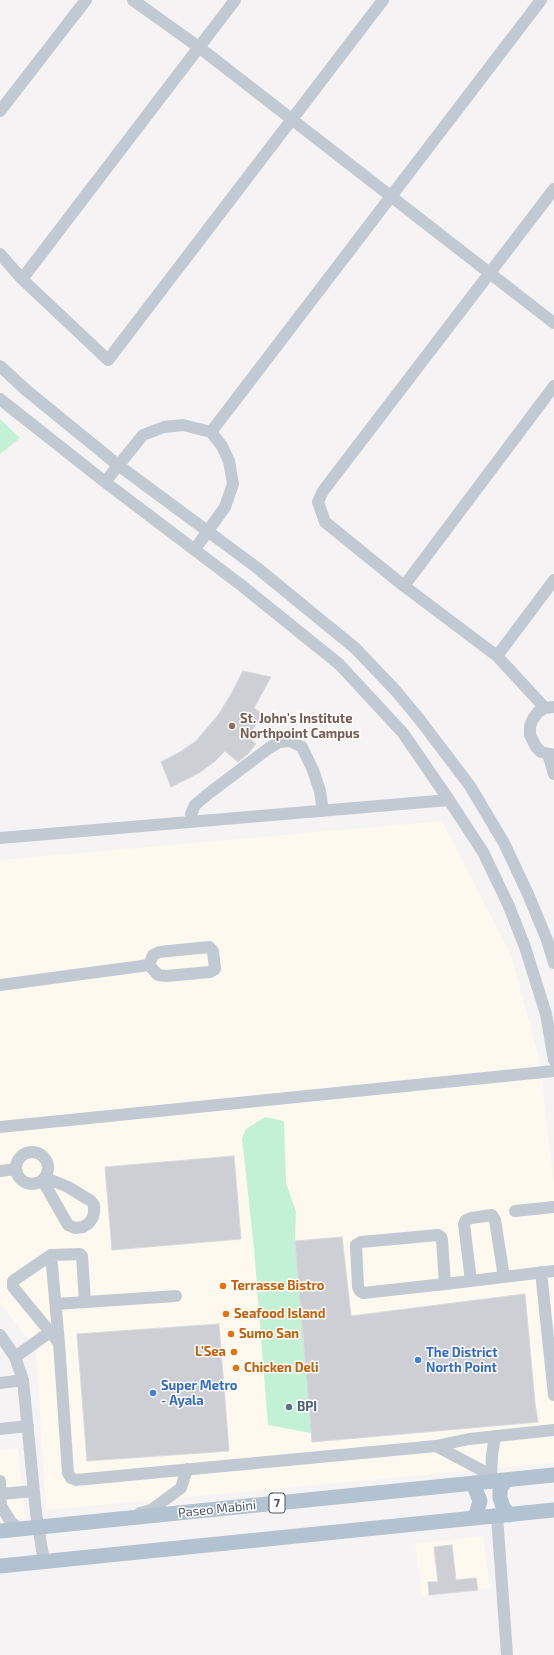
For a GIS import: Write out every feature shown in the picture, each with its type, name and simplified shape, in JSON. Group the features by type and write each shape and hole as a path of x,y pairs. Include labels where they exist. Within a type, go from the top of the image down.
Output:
{"main road":[{"name":"Paseo Mabini","path":"0,1531 473,1483 497,1479 554,1475"},
{"path":"497,1479 503,1507 503,1515"},
{"path":"473,1483 480,1501 475,1518"},
{"path":"0,1566 554,1510"}],"street":[{"path":"0,111 86,0"},
{"path":"134,0 200,48 290,120 554,323"},
{"path":"22,279 200,48 235,0"},
{"path":"0,254 22,279 108,360 383,0"},
{"path":"211,432 541,0"},
{"path":"554,189 323,491 318,502 324,522 404,586 497,656 550,707 538,712 533,718 530,726 530,735 536,747 541,752 551,754 554,774"},
{"path":"0,366 26,390 118,465 207,533 256,567 355,648 396,691 470,786 504,843 528,894 547,940 554,963"},
{"path":"404,586 554,386"},
{"path":"0,399 105,482 195,549 339,664 403,733 483,852 525,947 546,1014 554,1060"},
{"path":"105,482 143,435 164,427 183,425 211,432 222,446 229,461 233,484 225,507 195,549"},
{"path":"497,656 554,580"},
{"path":"379,706 396,691"},
{"path":"194,821 191,814 195,805 208,794 269,748 279,742 290,741 302,748 313,770 320,791 323,811"},
{"path":"0,838 449,800"},
{"path":"209,947 213,951 215,969 210,972 166,976 158,975 149,965 153,954 159,952 209,947"},
{"path":"0,985 149,965"},
{"path":"0,1127 554,1071"},
{"path":"27,1153 38,1153 46,1159 48,1164 48,1169 44,1179 36,1184 25,1183 20,1179 16,1169 19,1159 27,1153"},
{"path":"0,1171 16,1169"},
{"path":"515,1211 554,1207"},
{"path":"471,1281 464,1224 466,1220 471,1218 492,1215 495,1220 504,1277"},
{"path":"445,1284 442,1240 438,1235 361,1242 356,1245 358,1288 363,1293 445,1284 471,1281 541,1272 554,1271"},
{"path":"51,1254 68,1473 71,1478 76,1480 436,1446 470,1439 554,1430"},
{"path":"59,1343 12,1284 13,1281 51,1254 80,1254 82,1256 86,1302"},
{"path":"541,1272 554,1395"},
{"path":"56,1304 176,1296"},
{"path":"15,1357 50,1332"},
{"path":"0,1335 15,1357 23,1380 34,1491 44,1562"},
{"path":"0,1383 23,1380"},
{"path":"0,1429 28,1426"},
{"path":"495,1436 493,1445 497,1479"},
{"path":"436,1446 497,1479"},
{"path":"122,1519 151,1510 181,1488 187,1469"},
{"path":"0,1481 1,1506 11,1522 19,1530"},
{"path":"1,1494 34,1491"},
{"path":"503,1515 507,1655"}],"shaded area":[{"path":"442,821 511,955 539,1058 554,1184 554,1463 46,1510 36,1349 0,1303 0,860"},
{"path":"18,1448 25,1518 0,1519 0,1450"},
{"path":"483,1536 490,1588 422,1596 415,1544"}],"green space":[{"path":"0,419 20,438 0,454"},
{"path":"265,1117 284,1121 286,1183 296,1212 295,1241 311,1433 268,1425 254,1249 242,1138 246,1129"}],"building":[{"name":"St. John's Institute Northpoint Campus","path":"243,671 271,677 254,708 263,714 248,737 256,744 248,754 238,762 225,751 214,762 199,773 171,787 161,762 180,752 196,741 218,715"},
{"path":"234,1156 241,1239 112,1250 105,1167"},
{"name":"The District North Point","path":"342,1237 351,1316 525,1294 538,1422 312,1442 295,1241"},
{"name":"Super Metro - Ayala","path":"219,1324 229,1451 87,1461 77,1334"},
{"path":"452,1545 456,1580 476,1578 478,1590 429,1595 428,1582 438,1582 434,1547"}],"place":[{"name":"St. John's Institute Northpoint Campus","path":"232,726"},
{"name":"Terrasse Bistro","path":"223,1286"},
{"name":"Seafood Island","path":"226,1314"},
{"name":"Sumo San","path":"231,1334"},
{"name":"L'Sea","path":"234,1352"},
{"name":"The District North Point","path":"418,1360"},
{"name":"Chicken Deli","path":"236,1368"},
{"name":"Super Metro - Ayala","path":"153,1393"},
{"name":"BPI","path":"289,1407"}]}
